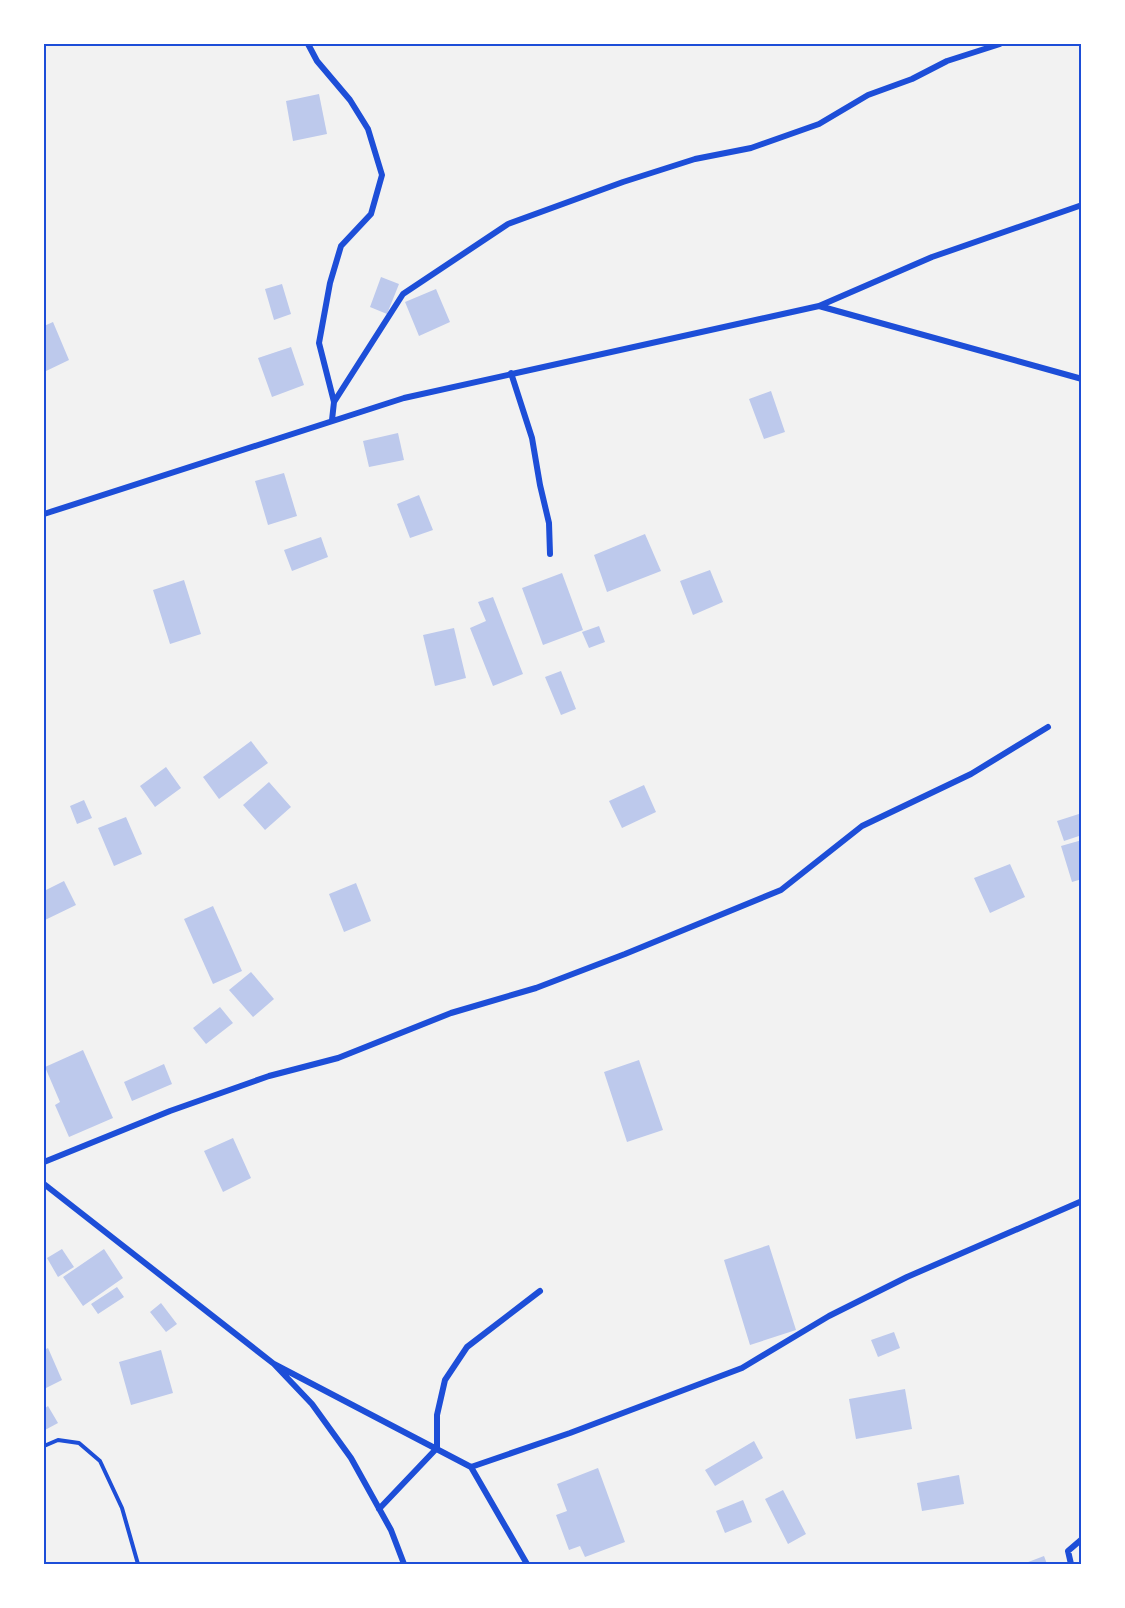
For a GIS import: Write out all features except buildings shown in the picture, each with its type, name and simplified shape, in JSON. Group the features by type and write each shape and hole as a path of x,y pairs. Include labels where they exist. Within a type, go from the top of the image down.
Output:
{"street":[{"path":"308,44 317,61 350,100 368,129 382,175 371,214 341,246 330,283 319,343 334,402 332,420"},
{"path":"334,402 403,294 508,224 623,182 695,159 751,148 819,124 868,96 912,79 947,61 1000,44"},
{"path":"44,512 404,398 819,306 932,257 1082,205"},
{"path":"819,306 1082,379"},
{"path":"511,373 532,438 549,523 550,554"},
{"path":"44,1162 170,1111 269,1076 338,1058 451,1013 536,988 781,890 862,826 971,774 1048,727"},
{"path":"44,1184 274,1364 312,1404 351,1458 391,1530 404,1564"},
{"path":"471,1467 570,1433 742,1368 829,1316 907,1277 1082,1201"},
{"path":"379,1509 436,1448 437,1415 445,1380 466,1347 540,1291"},
{"path":"274,1364 471,1467 527,1564"},
{"path":"1071,1564 1068,1551 1082,1539"}],"path":[{"path":"44,1446 58,1440 79,1443 100,1461 122,1508 138,1564"}]}
